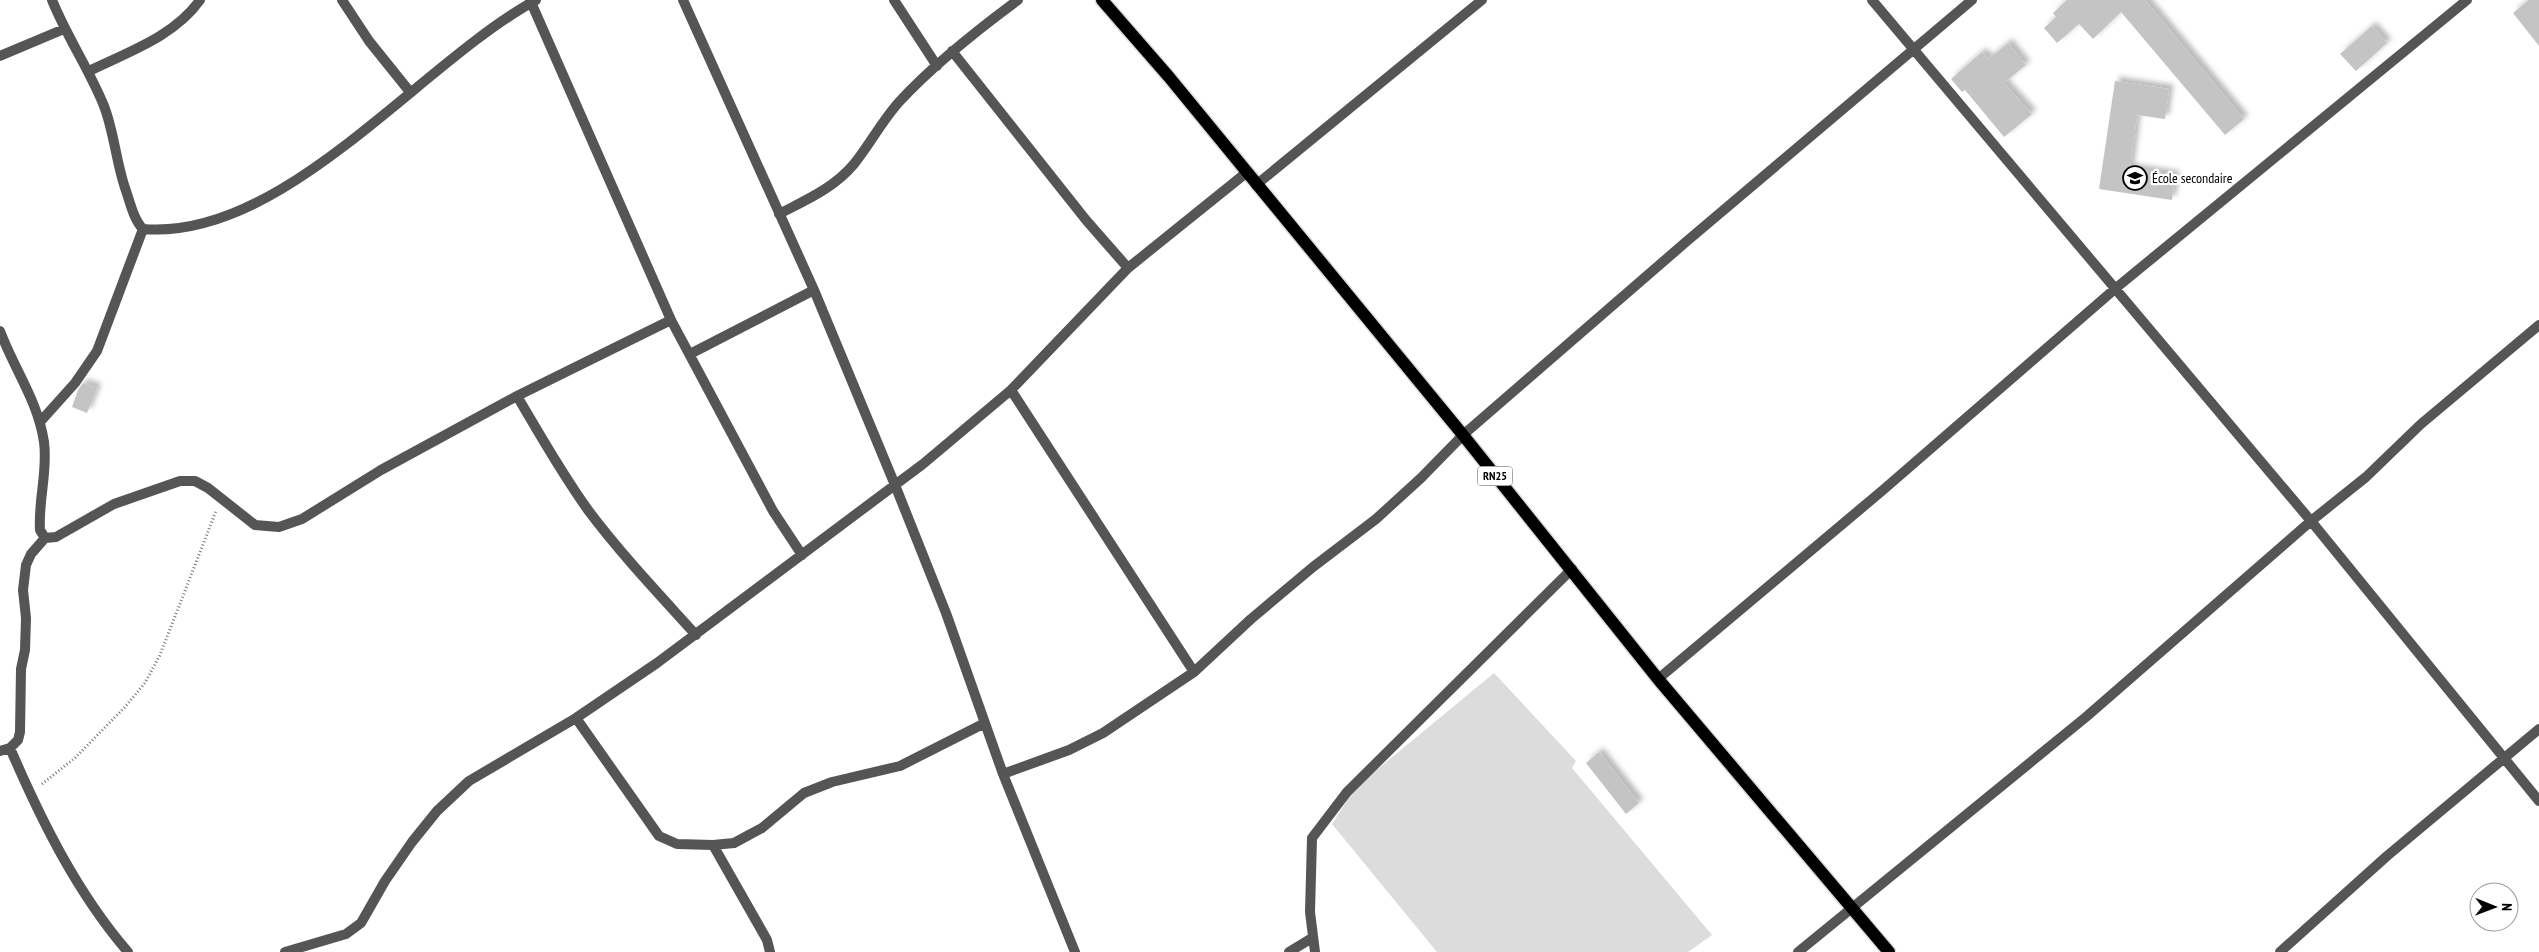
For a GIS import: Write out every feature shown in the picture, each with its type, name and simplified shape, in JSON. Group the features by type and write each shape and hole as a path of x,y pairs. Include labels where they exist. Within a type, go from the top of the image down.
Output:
{"main road":[{"name":"RN25","path":"1102,0 1169,77 1463,435 1658,679 1889,952"}],"street":[{"path":"52,0 64,29 89,71 105,109 129,199 138,224 143,230"},
{"path":"89,71 154,40 191,13 200,0"},
{"path":"342,0 369,41 410,92"},
{"path":"682,0 814,290 895,485 946,613 1003,774 1075,952"},
{"path":"894,0 936,66"},
{"path":"779,214 820,193 838,180 854,164 898,103 952,51 1018,0"},
{"path":"1256,185 1482,0"},
{"path":"1872,0 1912,50 2116,288 2311,521 2539,802"},
{"path":"1003,774 1069,750 1104,733 1194,672 1251,619 1312,567 1376,519 1421,478 1463,435 1679,248 1972,0"},
{"path":"1658,679 1883,490 2116,288 2467,0"},
{"path":"143,230 196,225 236,213 292,182 369,128 445,63 532,1 672,320 773,511 802,555"},
{"path":"0,56 64,29"},
{"path":"952,51 1086,220 1128,268"},
{"path":"285,952 346,934 360,924 385,881 437,811 469,781 576,718 696,635 895,485 1011,390 1128,268 1246,173"},
{"path":"40,422 75,382 96,351 143,230"},
{"path":"690,354 814,290"},
{"path":"128,952 99,919 5,750 18,740 20,732 21,669 25,650 26,618 23,590 26,565 31,554 45,538 56,537 114,504 180,481 195,481 221,496 254,526 279,526 302,519 381,470 517,396 672,320"},
{"path":"1798,952 2086,717 2311,521 2366,477 2421,424 2539,325"},
{"path":"0,331 33,401 40,422 44,444 39,517 40,530 45,538"},
{"path":"1011,390 1194,672"},
{"path":"517,396 566,478 588,510 611,539 696,635"},
{"path":"1315,952 1310,912 1312,838 1347,792 1572,569"},
{"path":"576,718 659,836 677,844 713,846 734,843 748,838 804,793 832,782 900,766 985,722"},
{"path":"2280,952 2409,837 2504,760 2539,728"},
{"path":"713,846 767,940 770,952"},
{"path":"1289,952 1312,938"}],"path":[{"path":"29,793 75,758 124,708 144,683 160,655 221,496"}],"shaded area":[{"path":"1494,673 1576,761 1572,768 1712,935 1688,952 1437,952 1332,824 1356,787"}],"building":[{"path":"2067,0 2145,0 2244,119 2225,135 2121,12 2093,39 2079,24 2057,43 2044,28 2056,17 2053,13"},
{"path":"2529,0 2539,0 2539,46 2513,13"},
{"path":"2372,26 2387,43 2356,71 2340,54"},
{"path":"2008,43 2026,65 2004,83 2032,114 2004,137 1965,90 1962,92 1951,79 1982,52 1988,59"},
{"path":"2115,81 2169,89 2165,119 2137,115 2130,168 2175,175 2172,200 2099,189"},
{"path":"83,383 97,388 87,413 72,407 78,390"},
{"path":"1599,752 1639,803 1626,814 1586,763"}],"place":[{"name":"École secondaire","path":"2135,178"}]}
